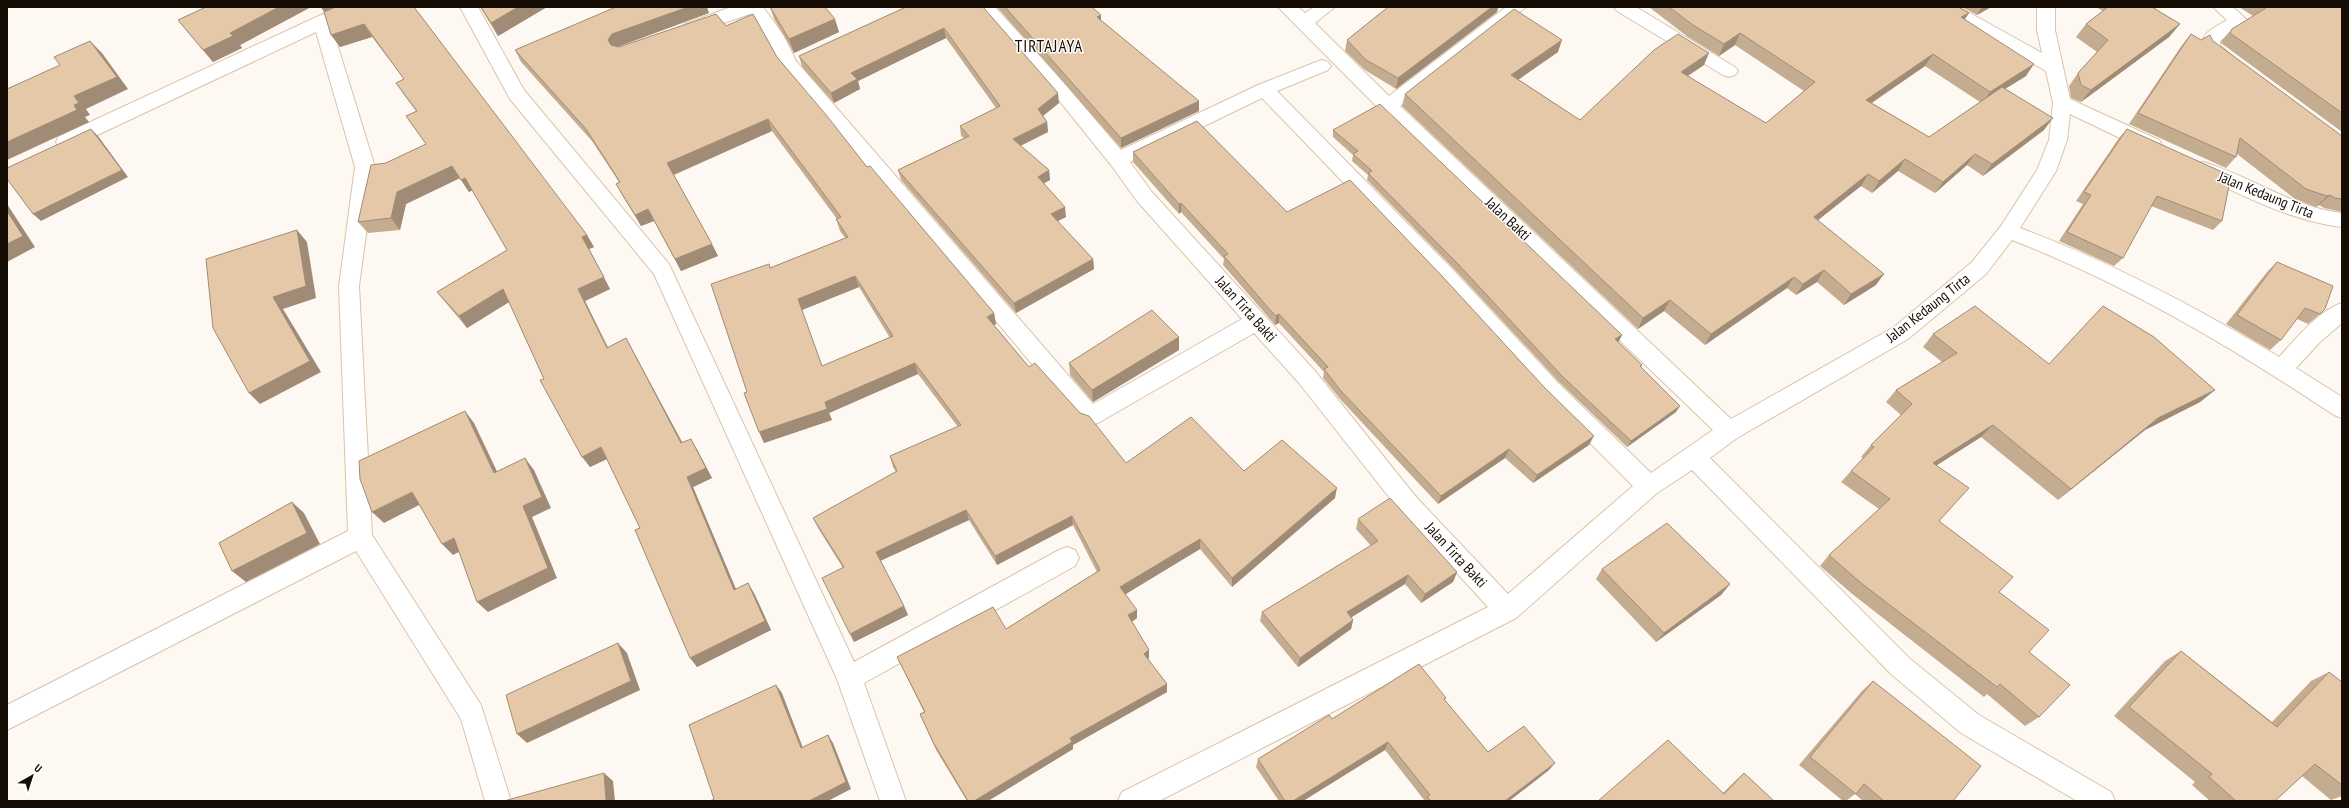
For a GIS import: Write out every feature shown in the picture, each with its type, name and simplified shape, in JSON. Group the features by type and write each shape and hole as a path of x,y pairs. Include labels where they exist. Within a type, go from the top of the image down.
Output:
{"street":[{"path":"50,149 322,23 353,7"},
{"path":"469,7 518,94 662,270 849,678 893,801"},
{"name":"Jalan Tirta Bakti","path":"985,7 1052,80 1118,160 1144,196 1307,377 1408,504 1507,610"},
{"name":"Jalan Bakti","path":"1287,7 1303,24 1334,50 1388,106 1729,431"},
{"path":"1303,24 1326,7"},
{"path":"1388,106 1517,7"},
{"path":"1946,7 2054,67"},
{"name":"Jalan Kedaung Tirta","path":"1131,801 1507,610 1649,486 1694,457 1729,431 1901,333 1979,268 2008,230 2046,171 2058,140 2062,103 2046,30 2046,7"},
{"path":"673,34 746,8 757,10 795,61 1040,360 1090,416 1256,321"},
{"path":"1631,8 1729,72"},
{"path":"2223,8 2239,21 2214,35 2210,43 2217,52 2240,68"},
{"path":"322,23 365,167 349,286 360,537 472,714 498,801"},
{"path":"1118,160 1264,89 1322,66"},
{"path":"1264,89 1448,278 1550,389 1649,486"},
{"path":"2062,103 2168,153"},
{"name":"Jalan Kedaung Tirta","path":"2189,163 2299,210 2330,219 2342,220"},
{"path":"2008,230 2085,262 2223,333 2282,368 2342,409"},
{"path":"2282,368 2311,337 2342,311"},
{"path":"1694,457 1900,666 1970,724 2102,801"},
{"path":"7,718 360,537"},
{"path":"849,678 1067,558"}],"building":[{"path":"206,7 279,7 230,33 233,36 203,50 178,20"},
{"path":"336,7 414,7 587,235 582,237 604,277 578,289 607,348 626,338 681,443 691,439 706,468 687,477 734,590 748,583 765,621 690,658 635,530 640,528 601,447 582,457 540,380 544,379 503,289 459,316 437,292 507,250 465,178 461,180 452,166 397,192 391,218 358,222 371,165 386,163 426,144 406,116 417,111 396,83 404,79 364,24 331,35 324,12"},
{"path":"481,7 518,7 491,23"},
{"path":"616,7 688,7 612,34 608,40 611,45 619,47 716,14 726,26 753,14 777,57 827,116 867,167 870,166 994,313 987,317 1029,367 1035,363 1080,413 1089,416 1126,463 1191,417 1244,471 1282,440 1337,488 1232,578 1200,539 1120,587 1137,610 1128,615 1149,650 1144,654 1167,684 1070,738 1072,742 974,801 968,801 933,742 920,714 925,712 897,657 993,607 1006,629 1100,570 1072,516 995,556 966,510 876,552 904,606 850,634 822,578 844,567 813,518 897,471 890,456 961,425 915,363 825,402 827,409 759,432 744,393 747,392 711,284 769,264 770,268 848,237 836,219 841,217 768,119 667,163 712,244 675,259 648,209 635,215 616,184 620,182 586,129 515,50","holes":["855,276 893,336 822,366 798,299"]},
{"path":"770,7 825,7 835,19 789,39"},
{"path":"906,7 983,7 1058,93 1038,109 1047,122 1013,139 1049,170 1038,177 1065,207 1051,214 1093,259 1014,303 898,170 969,136 960,126 1000,106 944,28 851,73 857,79 831,93 799,56"},
{"path":"1005,7 1092,7 1101,15 1097,17 1199,101 1121,138"},
{"path":"1388,7 1492,7 1398,78 1366,60 1347,40"},
{"path":"1669,7 1958,7 1969,13 1961,17 2034,64 1990,92 1933,54 1866,100 1929,137 2002,87 2053,118 1992,164 1975,154 1943,182 1905,159 1879,181 1868,174 1814,217 1884,274 1851,294 1824,270 1803,284 1794,277 1711,334 1670,300 1643,318 1405,94 1514,9 1562,40 1511,75 1580,120 1654,50 1678,34 1709,53 1681,72 1766,123 1815,82 1740,33 1724,44 1693,25"},
{"path":"2108,7 2152,7 2180,24 2091,90 2081,85 2078,73 2108,40 2086,24"},
{"path":"2265,7 2342,7 2342,113 2230,33 2232,29 2266,8"},
{"path":"2191,34 2201,40 2210,35 2213,41 2342,136 2342,199 2306,189 2240,138 2236,157 2138,113"},
{"path":"90,41 117,77 74,96 79,103 74,105 77,110 7,142 7,89 60,65 54,57"},
{"path":"1380,104 1622,335 1615,339 1642,365 1640,366 1680,406 1631,441 1562,376 1458,264 1368,173 1372,171 1353,154 1358,151 1333,130"},
{"path":"1197,121 1287,212 1350,180 1442,276 1544,387 1594,436 1537,475 1509,449 1441,496 1341,391 1324,369 1328,367 1279,314 1276,316 1270,310 1224,256 1228,254 1181,203 1179,204 1133,152"},
{"path":"91,129 122,170 33,214 7,179 7,168"},
{"path":"2127,129 2231,176 2222,221 2157,196 2123,258 2067,232 2091,195 2084,192"},
{"path":"7,211 23,236 7,244"},
{"path":"297,230 306,286 273,297 310,361 249,393 213,328 206,259"},
{"path":"2277,262 2333,286 2325,309 2320,314 2305,308 2281,340 2237,315"},
{"path":"1975,306 2049,364 2103,306 2154,337 2215,390 2158,418 2071,489 1993,425 1933,463 1969,488 1939,521 2013,577 1999,592 2049,630 2029,652 2070,685 2039,717 2000,684 1997,687 1861,583 1829,555 1890,499 1851,471 1874,447 1871,445 1912,404 1896,390 1957,353 1933,334"},
{"path":"1152,310 1179,337 1092,390 1069,363"},
{"path":"465,411 494,473 525,458 542,497 523,506 548,568 477,602 454,538 442,544 412,492 372,512 360,479 359,461"},
{"path":"1390,498 1457,572 1425,594 1408,575 1347,612 1353,620 1300,658 1262,612 1378,541 1358,519"},
{"path":"292,502 307,533 232,571 219,543"},
{"path":"1667,523 1730,584 1664,633 1602,569"},
{"path":"618,643 631,681 517,734 506,695"},
{"path":"2181,651 2277,727 2329,672 2342,682 2342,785 2315,764 2275,801 2236,801 2209,777 2212,774 2129,707"},
{"path":"1419,664 1446,698 1444,699 1488,752 1524,726 1555,763 1505,801 1431,801 1427,797 1430,795 1388,742 1293,801 1285,801 1258,759 1329,715 1332,719"},
{"path":"1873,681 1981,766 1953,801 1884,801 1864,784 1856,794 1810,757"},
{"path":"776,685 801,748 828,735 846,782 809,801 710,801 714,799 689,725"},
{"path":"1668,740 1724,794 1744,773 1774,801 1598,801"},
{"path":"604,773 606,801 504,801"}],"district":[{"name":"TIRTAJAYA","path":"1049,46"}]}
